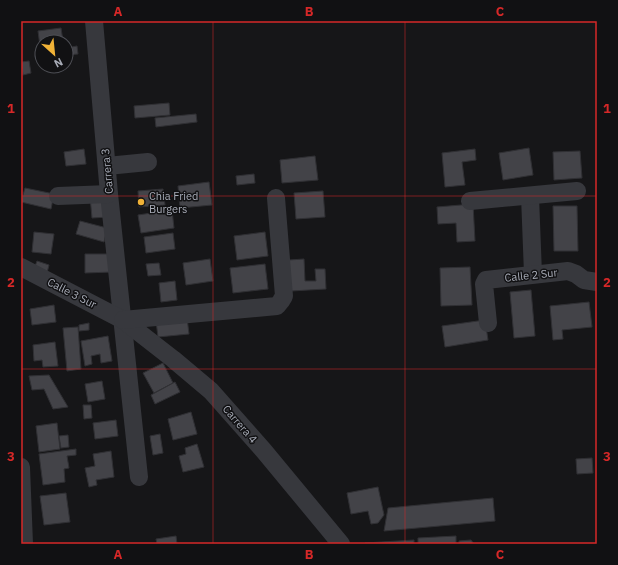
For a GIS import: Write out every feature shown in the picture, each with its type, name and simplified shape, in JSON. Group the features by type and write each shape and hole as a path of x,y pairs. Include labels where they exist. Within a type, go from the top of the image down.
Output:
{"street":[{"name":"Carrera 3","path":"94,21 109,194 139,477"},
{"path":"107,166 148,162"},
{"path":"470,201 577,191"},
{"path":"58,196 109,194"},
{"path":"530,196 533,274"},
{"path":"123,320 277,306 284,296 276,198"},
{"name":"Calle 3 Sur","path":"21,267 123,320"},
{"name":"Calle 2 Sur","path":"488,323 484,284 486,280 568,271 576,274 584,280 597,282"},
{"name":"Carrera 4","path":"123,320 211,391 264,451 341,544"},
{"path":"21,467 22,525 24,544"}],"building":[{"path":"61,28 62,34 38,34 38,31"},
{"path":"77,46 78,54 74,54 74,47"},
{"path":"29,61 31,73 23,75 21,62"},
{"path":"169,103 170,115 135,118 134,106"},
{"path":"196,114 197,122 156,127 155,118"},
{"path":"529,148 533,175 503,180 499,153"},
{"path":"84,149 86,164 66,166 64,152"},
{"path":"475,149 476,160 462,162 465,185 445,187 442,153"},
{"path":"580,151 582,178 554,180 553,152"},
{"path":"315,156 318,180 282,183 280,160"},
{"path":"254,174 255,183 237,185 236,176"},
{"path":"209,182 212,205 180,208 178,186"},
{"path":"25,188 54,194 51,209 21,202"},
{"path":"163,189 165,205 139,207 138,191"},
{"path":"323,191 325,217 296,219 294,193"},
{"path":"106,195 108,217 92,218 90,196"},
{"path":"473,204 475,241 457,242 456,223 438,224 437,207"},
{"path":"553,206 577,206 578,251 554,251"},
{"path":"172,210 174,228 141,233 138,215"},
{"path":"80,221 107,228 104,242 76,234"},
{"path":"34,232 54,234 51,254 32,252"},
{"path":"265,232 268,256 237,260 234,236"},
{"path":"173,233 175,249 146,253 144,237"},
{"path":"85,254 112,254 112,272 85,273"},
{"path":"210,259 213,281 186,285 183,263"},
{"path":"304,259 305,281 316,281 315,269 325,269 326,289 291,291 289,260"},
{"path":"37,261 49,265 47,273 34,269"},
{"path":"159,263 161,275 148,276 146,264"},
{"path":"265,264 268,289 233,293 230,268"},
{"path":"470,267 472,305 441,306 440,268"},
{"path":"175,281 177,300 161,302 159,283"},
{"path":"531,290 535,336 514,338 510,292"},
{"path":"589,302 592,327 562,330 563,339 553,340 550,306"},
{"path":"54,305 56,322 32,325 30,309"},
{"path":"187,318 189,334 158,337 156,321"},
{"path":"485,320 488,340 445,347 442,326"},
{"path":"89,323 89,330 79,331 79,325"},
{"path":"78,327 81,369 67,371 63,328"},
{"path":"108,336 112,361 101,363 100,354 91,356 92,364 85,366 81,341"},
{"path":"55,342 58,366 43,367 42,360 34,361 33,345"},
{"path":"163,363 173,383 154,393 143,373"},
{"path":"49,375 68,407 53,409 44,389 32,390 29,376"},
{"path":"102,381 105,399 88,402 85,384"},
{"path":"175,382 180,392 155,404 151,395"},
{"path":"83,405 91,405 92,418 84,419"},
{"path":"191,412 197,434 173,440 168,419"},
{"path":"116,420 118,436 95,439 93,423"},
{"path":"57,423 60,449 39,452 36,426"},
{"path":"160,434 163,453 153,455 150,436"},
{"path":"68,435 69,447 61,448 59,436"},
{"path":"197,444 204,467 183,472 179,456 186,454 185,448"},
{"path":"76,449 76,455 67,456 69,468 64,469 65,482 43,485 39,454"},
{"path":"111,451 114,477 96,480 97,485 89,487 85,468 95,466 93,454"},
{"path":"592,458 593,473 577,474 576,459"},
{"path":"378,487 384,515 378,523 371,524 368,511 351,514 347,493"},
{"path":"66,493 70,522 44,525 40,496"},
{"path":"493,498 495,521 384,531 388,508"},
{"path":"176,536 177,544 157,544 156,539"},
{"path":"456,536 456,544 418,544 418,538"},
{"path":"414,540 414,544 365,543"},
{"path":"471,540 474,544 459,544 459,541"}],"place":[{"name":"Chia Fried Burgers","path":"141,202"}]}
